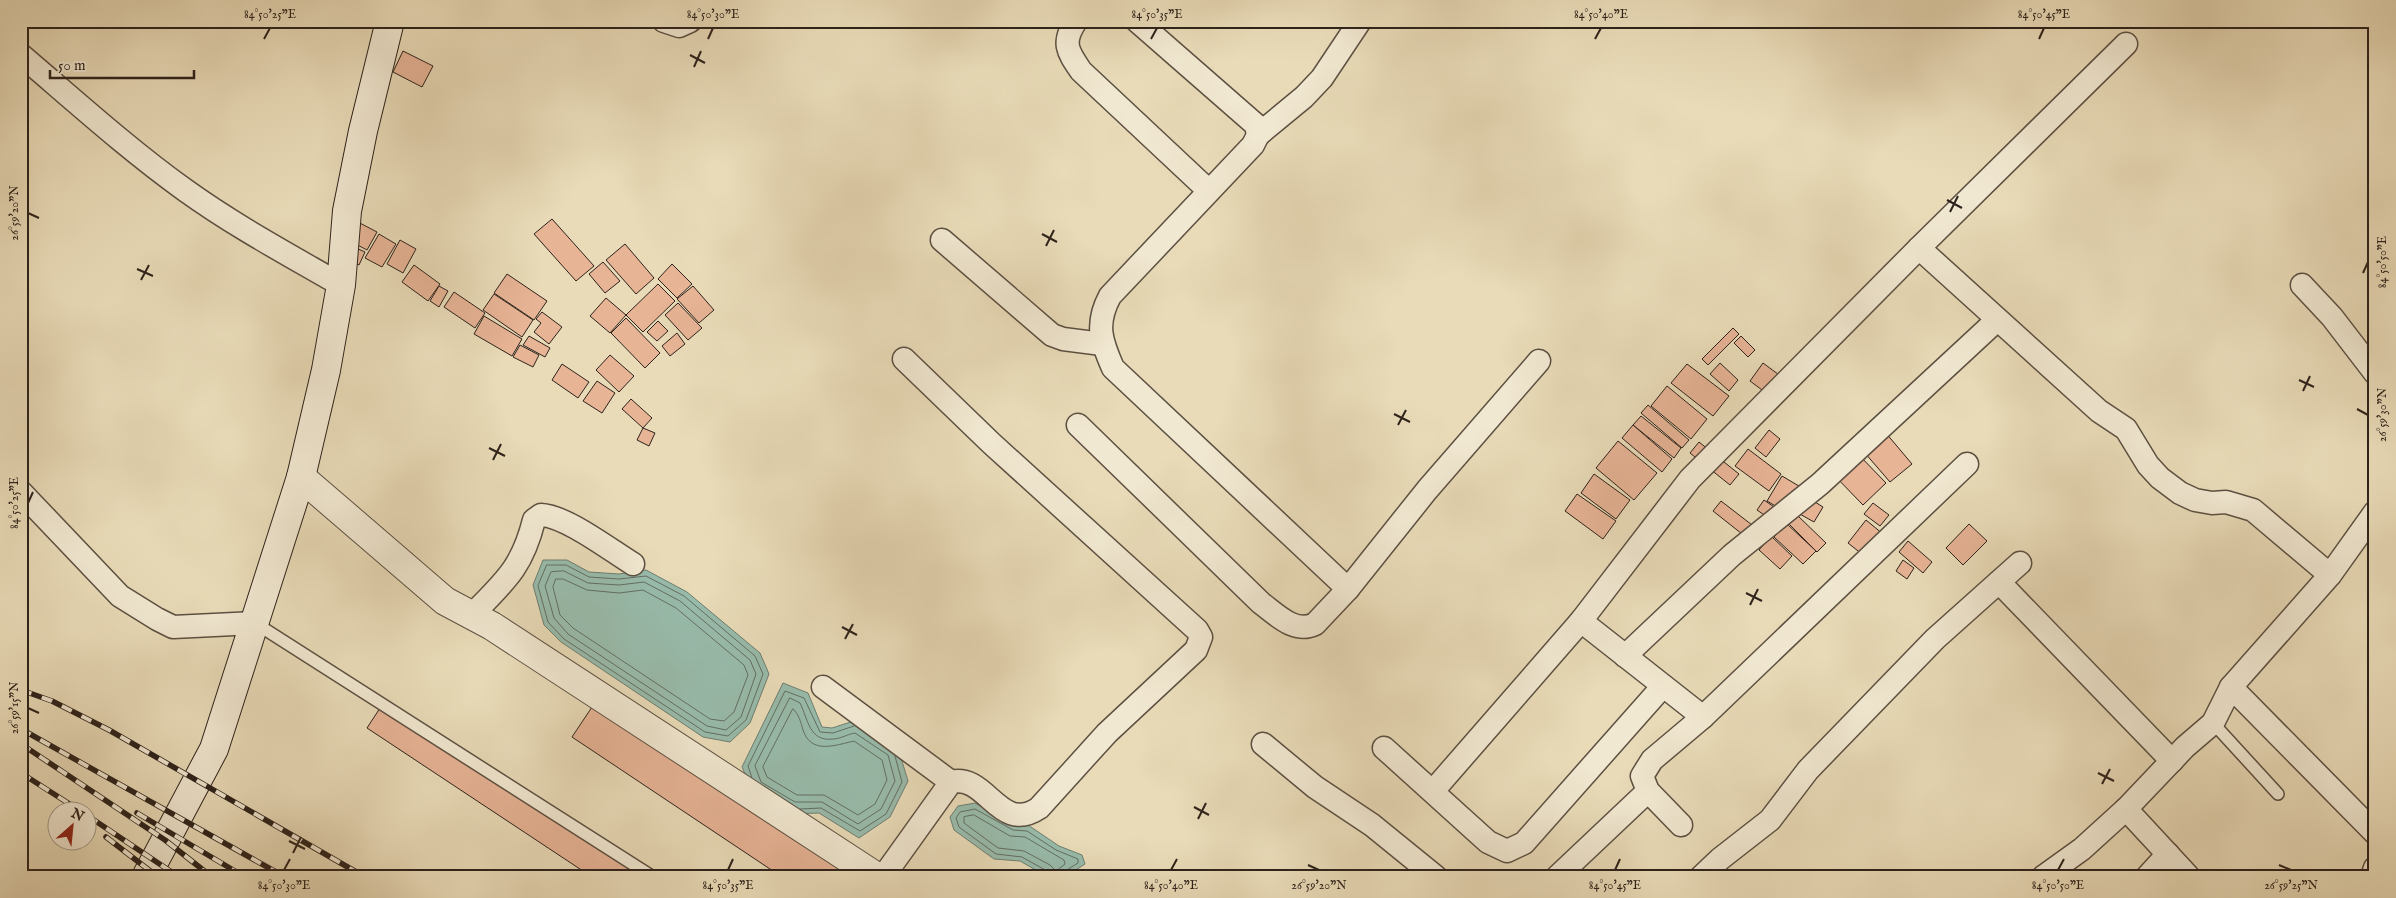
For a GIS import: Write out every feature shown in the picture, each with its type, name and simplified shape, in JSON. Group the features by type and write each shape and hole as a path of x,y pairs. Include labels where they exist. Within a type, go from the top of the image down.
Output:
{"main road":[{"path":"146,877 214,749 301,477 326,370 341,285 347,211 363,131 390,21"},
{"path":"301,477 445,601 492,626 877,877"}],"street":[{"path":"664,21 679,26 690,21"},
{"path":"1076,21 1069,30 1066,42 1070,55 1082,72 1208,190"},
{"path":"1137,21 1256,125 1258,135"},
{"path":"1348,589 1113,368 1102,344 1100,322 1110,296 1252,145 1258,135 1304,97 1322,78 1360,21"},
{"path":"1433,791 1581,621 1690,479 1918,248 2126,44"},
{"path":"21,55 101,124 186,190 249,232 341,285"},
{"path":"942,240 1052,335 1063,339 1102,344"},
{"path":"1918,248 2099,411 2126,429 2148,465 2160,478 2195,500 2212,503 2226,502 2253,510 2330,575"},
{"path":"2302,285 2332,317 2375,373"},
{"path":"1625,656 1732,555 1820,484 1997,320"},
{"path":"884,877 951,782 960,780 972,784 1003,809 1019,816 1029,815 1039,808 1107,733 1196,650 1201,637 1197,630 992,443 904,359"},
{"path":"1078,424 1261,604 1284,621 1301,628 1309,627 1315,624 1348,589 1427,490 1539,361"},
{"path":"1681,825 1648,791 1642,776 1652,760 1703,717 1967,464"},
{"path":"21,492 120,596 157,619 174,627 255,622"},
{"path":"2043,877 2082,849 2126,809 2172,761 2213,723 2231,687 2330,575 2375,512"},
{"path":"472,615 512,573 528,546 534,520 541,515 550,515 568,524 633,564"},
{"path":"1701,877 1720,859 1770,820 1808,770 1935,640 2020,563"},
{"path":"1999,582 2172,761"},
{"path":"1581,621 1703,717"},
{"path":"823,686 951,782"},
{"path":"1384,748 1488,842 1507,852 1524,843 1663,686"},
{"path":"2231,687 2375,833"},
{"path":"1263,744 1315,787 1372,825 1436,877"},
{"path":"1557,877 1648,791"},
{"path":"2126,809 2189,877"},
{"path":"2147,877 2168,854"},
{"path":"2372,877 2375,868"}],"lane":[{"path":"255,622 653,877"},
{"path":"2213,723 2278,794"}],"water":[{"path":"543,560 567,560 589,572 619,574 646,570 687,592 760,653 769,674 750,723 730,742 703,737 561,642 544,625 533,585"},
{"path":"783,683 808,693 822,727 832,728 857,720 898,748 908,781 890,817 859,838 819,813 793,814 752,790 742,767"},
{"path":"975,803 1015,825 1028,825 1059,846 1082,855 1085,864 1065,877 1048,877 1020,861 994,859 954,830 950,817 958,806"}],"building":[{"path":"403,51 433,66 422,87 393,72"},
{"path":"552,219 594,266 576,281 534,234"},
{"path":"356,221 377,232 367,250 346,239"},
{"path":"379,234 396,244 382,267 365,258"},
{"path":"400,240 416,249 403,273 387,264"},
{"path":"625,244 654,278 636,294 606,260"},
{"path":"354,247 365,252 359,265 348,260"},
{"path":"603,262 620,281 605,293 589,274"},
{"path":"672,264 692,284 677,298 658,279"},
{"path":"414,265 440,284 428,301 402,282"},
{"path":"507,274 547,301 534,320 494,293"},
{"path":"658,284 675,301 643,332 626,315"},
{"path":"439,286 448,291 439,307 430,301"},
{"path":"693,286 714,310 699,323 677,299"},
{"path":"454,292 485,313 475,328 444,307"},
{"path":"494,294 533,320 522,337 483,310"},
{"path":"606,298 626,315 610,333 590,316"},
{"path":"678,303 702,328 688,340 665,315"},
{"path":"542,312 562,327 549,344 534,332 541,323 536,319"},
{"path":"484,316 522,339 512,356 474,334"},
{"path":"626,318 660,353 645,368 611,333"},
{"path":"658,321 668,331 657,341 647,332"},
{"path":"1733,328 1739,334 1708,365 1702,359"},
{"path":"677,333 685,344 670,356 662,346"},
{"path":"529,336 550,348 545,357 523,345"},
{"path":"1741,336 1755,350 1748,357 1734,343"},
{"path":"520,345 539,355 533,367 513,357"},
{"path":"610,355 634,376 619,392 596,370"},
{"path":"1720,363 1738,380 1729,391 1710,374"},
{"path":"1763,363 1794,386 1781,404 1750,381"},
{"path":"562,364 589,382 578,398 552,380"},
{"path":"1687,364 1729,396 1713,416 1671,383"},
{"path":"597,381 615,393 602,413 583,401"},
{"path":"1667,386 1707,419 1691,439 1651,406"},
{"path":"631,399 652,418 643,428 622,409"},
{"path":"1648,405 1689,440 1682,448 1641,413"},
{"path":"1641,416 1681,448 1674,458 1633,425"},
{"path":"1633,425 1672,459 1662,472 1622,438"},
{"path":"1880,426 1912,464 1890,482 1858,445"},
{"path":"643,428 655,433 649,446 637,440"},
{"path":"1769,430 1780,439 1766,457 1755,448"},
{"path":"1618,441 1657,473 1634,500 1596,468"},
{"path":"1699,442 1739,474 1730,485 1690,453"},
{"path":"1748,449 1781,474 1769,491 1735,466"},
{"path":"1856,452 1886,483 1863,505 1833,474"},
{"path":"1594,474 1630,500 1616,519 1581,493"},
{"path":"1782,476 1809,492 1794,517 1767,501"},
{"path":"1577,494 1616,521 1603,539 1565,511"},
{"path":"1807,497 1823,507 1814,522 1798,513"},
{"path":"1764,500 1787,516 1780,526 1757,510"},
{"path":"1721,501 1765,535 1756,545 1713,511"},
{"path":"1873,503 1889,515 1880,526 1864,514"},
{"path":"1797,515 1826,543 1817,552 1789,524"},
{"path":"1866,520 1895,544 1877,566 1848,543"},
{"path":"1787,524 1816,551 1803,564 1774,537"},
{"path":"1969,524 1987,541 1963,565 1946,548"},
{"path":"1771,536 1792,556 1780,569 1759,550"},
{"path":"1908,541 1932,562 1923,573 1899,552"},
{"path":"1903,560 1914,568 1907,579 1896,571"},
{"path":"594,704 853,877 782,877 572,737"},
{"path":"382,705 642,877 592,877 367,728"}],"railway":[{"path":"21,690 52,701 109,730 365,877"},
{"path":"21,729 285,877"},
{"path":"21,744 165,840 212,877"},
{"path":"21,773 63,800"},
{"path":"137,813 245,877"},
{"path":"98,823 179,877"},
{"path":"106,837 158,877"}]}
